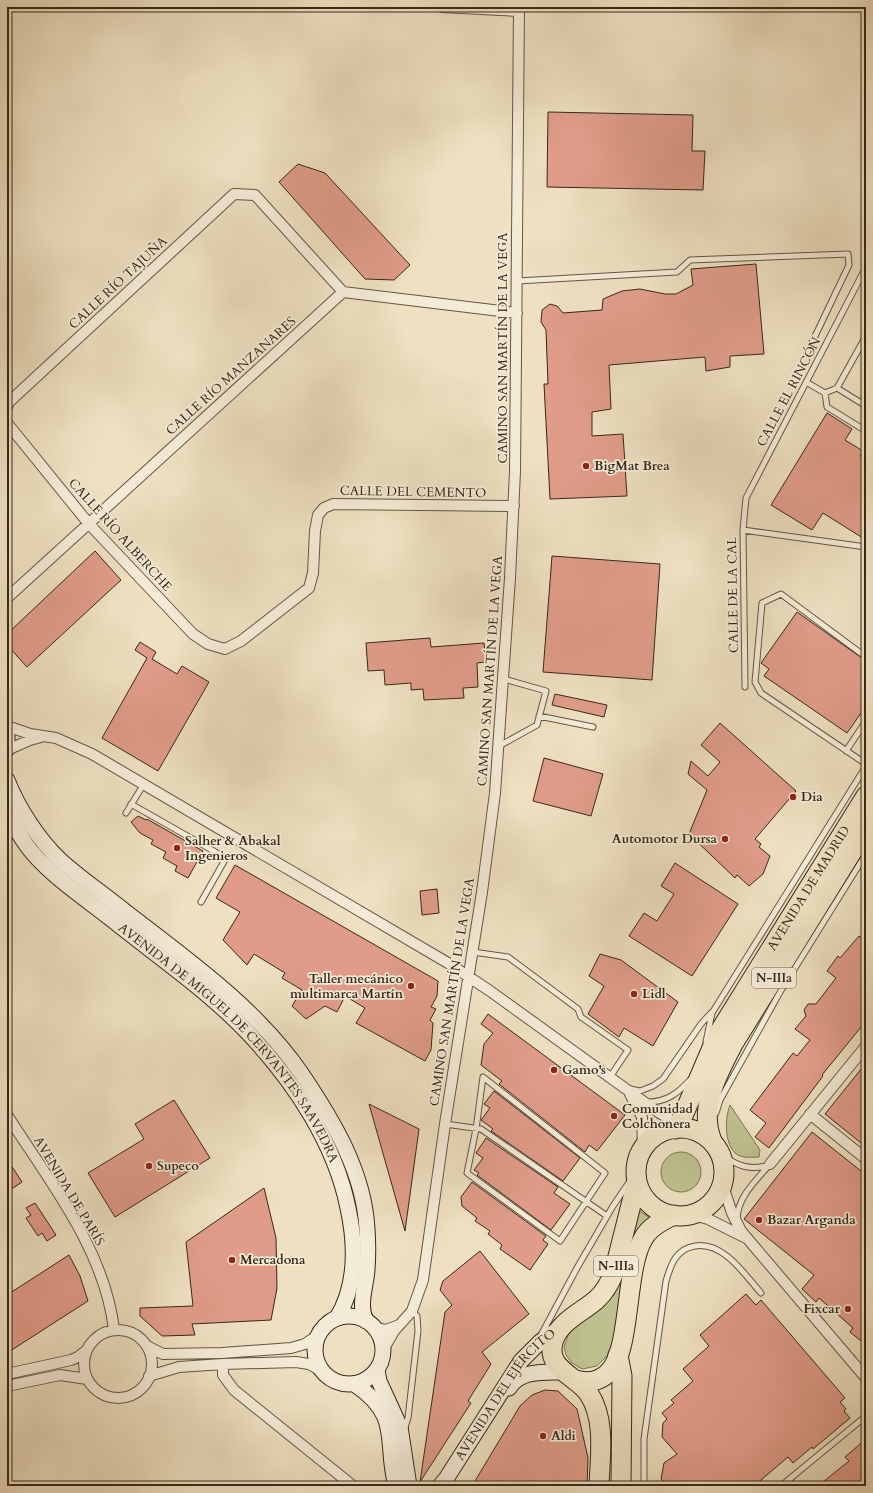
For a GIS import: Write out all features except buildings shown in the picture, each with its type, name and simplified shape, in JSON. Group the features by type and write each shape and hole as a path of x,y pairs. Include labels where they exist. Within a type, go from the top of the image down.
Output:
{"highway":[{"name":"AVENIDA DE MADRID","path":"680,1127 706,1060 718,1034 866,796"},
{"name":"AVENIDA DE MADRID","path":"714,1143 707,1122 707,1108 711,1092 720,1069 733,1044 866,829"},
{"path":"680,1127 703,1134 714,1143"},
{"name":"N-IIIa","path":"599,1486 600,1436 596,1406 586,1390 569,1376 555,1360 553,1346 554,1339 561,1327 596,1300 609,1284 614,1272 635,1180 638,1157 643,1148 659,1132 680,1127"},
{"name":"N-IIIa","path":"569,1376 589,1382 608,1374 614,1366 618,1355 636,1254 643,1238 652,1228 662,1221 682,1214 703,1210 710,1205 723,1186 725,1165 714,1143"},
{"path":"635,1180 641,1194 652,1206 665,1213 682,1214"},
{"name":"N-IIIa","path":"618,1355 622,1376 621,1486"}],"main road":[{"path":"7,734 7,750"},
{"name":"AVENIDA DE MIGUEL DE CERVANTES SAAVEDRA","path":"7,780 16,800 36,832 59,859 210,978 258,1021 299,1070 322,1104 347,1152 356,1175 367,1226 368,1253 366,1283 362,1305 370,1324"},
{"name":"AVENIDA DE MIGUEL DE CERVANTES SAAVEDRA","path":"7,812 26,844 52,871 202,991 249,1034 289,1082 312,1120 336,1167 353,1227 354,1253 352,1281 346,1302 337,1318"},
{"path":"396,1486 389,1433 385,1416 381,1408 372,1397 356,1385 336,1383 326,1377 320,1370 315,1358 314,1348 317,1336 324,1326 337,1318 351,1316 370,1324 381,1337 382,1352 377,1370 379,1381 397,1417 402,1434 409,1486"},
{"name":"AVENIDA DEL EJÉRCITO","path":"440,1486 446,1479 521,1361 540,1342 561,1327"},
{"path":"356,1385 367,1379 377,1370"},
{"name":"AVENIDA DEL EJÉRCITO","path":"453,1486 454,1477 513,1381 531,1374 569,1376"}],"street":[{"path":"442,7 518,9"},
{"name":"CAMINO SAN MARTÍN DE LA VEGA","path":"382,1352 399,1325 412,1311 423,1280 445,1124 473,952 495,793 504,679 514,506 517,313 518,9"},
{"name":"CALLE RÍO TAJUÑA","path":"7,408 9,402 234,194 255,195 343,292"},
{"path":"343,292 517,313"},
{"name":"CALLE RÍO MANZANARES","path":"7,598 343,292"},
{"name":"CALLE RÍO ALBERCHE","path":"7,423 89,524 193,634 208,644 225,649"},
{"name":"CALLE DEL CEMENTO","path":"225,649 242,641 308,588 313,573 315,530 318,515 324,508 333,504 514,506"},
{"path":"7,726 26,733 71,743 144,784 468,977 680,1127"},
{"path":"7,750 30,740 45,736"},
{"path":"770,1164 866,1046"},
{"path":"625,1088 636,1103 642,1117 643,1148"},
{"path":"810,1114 866,1160"},
{"name":"AVENIDA DE PARÍS","path":"7,1116 91,1249 110,1301 114,1330"},
{"path":"723,1186 732,1213 746,1238 866,1378"},
{"path":"682,1214 708,1219 746,1238"},
{"path":"370,1324 386,1330 399,1325"},
{"path":"7,1374 71,1360 87,1350 98,1337 114,1330 127,1331 138,1337 147,1346 163,1354 291,1348 305,1344 317,1336"},
{"path":"87,1350 84,1360 84,1370 87,1379 95,1389 106,1396 119,1398 132,1395 142,1387 149,1376 151,1361 147,1346"},
{"path":"149,1376 179,1367 222,1364 296,1362 309,1364 320,1370"},
{"path":"222,1364 223,1375 234,1390 353,1486"},
{"path":"7,1386 60,1375 87,1379"}],"lane":[{"path":"517,281 677,272 690,260 848,254 849,265 807,353"},
{"name":"CALLE EL RINCÓN","path":"743,530 746,498 866,267"},
{"path":"825,393 837,388 866,336"},
{"path":"806,382 825,393"},
{"path":"837,388 866,406"},
{"path":"825,393 827,407 866,431"},
{"name":"CALLE DE LA CAL","path":"745,687 743,530 866,547"},
{"path":"625,1088 640,1091 653,1086 663,1079 700,1024 712,1013 866,765 761,693 755,682 762,603 781,594 866,657"},
{"path":"499,746 537,725 546,691 504,679"},
{"path":"539,716 594,727"},
{"path":"846,751 866,721"},
{"path":"126,813 144,784"},
{"path":"131,804 226,858 201,902"},
{"path":"770,1164 757,1168 745,1168 736,1164 714,1143 720,1100 772,1005 866,854"},
{"path":"473,952 508,957 578,1010 581,1017 628,1050 610,1078"},
{"path":"645,1102 654,1102 672,1097 692,1078 706,1060 706,1042 712,1013"},
{"path":"483,1077 605,1173 560,1241 467,1173 476,1129 483,1077"},
{"path":"445,1124 481,1129 607,1216"},
{"path":"737,1222 740,1204 750,1186 770,1164"},
{"path":"540,1342 542,1331 607,1216 626,1184 635,1180"},
{"path":"644,1486 644,1439 666,1281 671,1264 677,1254 688,1247 702,1244 718,1249 730,1259 761,1293"},
{"path":"402,1434 408,1418 418,1331 417,1316 412,1311"},
{"path":"781,1486 866,1416"}],"green space":[{"path":"730,1105 760,1150 759,1157 741,1156 735,1153 731,1148 726,1130 727,1116"},
{"path":"681,1152 689,1154 695,1158 699,1164 701,1172 699,1180 695,1186 689,1190 681,1192 673,1190 667,1186 663,1180 661,1172 663,1164 667,1158 673,1154"},
{"path":"638,1210 650,1218 609,1354 597,1366 582,1369 572,1363 566,1355 564,1347 568,1335 573,1329 606,1303"}],"place":[{"name":"BigMat Brea","path":"586,466"},
{"name":"Dia","path":"793,797"},
{"name":"Automotor Dursa","path":"725,839"},
{"name":"Salher & Abakal Ingenieros","path":"177,848"},
{"name":"Taller mecánico multimarca Martín","path":"411,986"},
{"name":"Lidl","path":"634,994"},
{"name":"Gamo's","path":"554,1070"},
{"name":"Comunidad Colchonera","path":"614,1116"},
{"name":"Supeco","path":"149,1166"},
{"name":"Bazar Arganda","path":"759,1220"},
{"name":"Mercadona","path":"232,1260"},
{"name":"Fixcar","path":"848,1309"},
{"name":"Aldi","path":"543,1436"}]}
